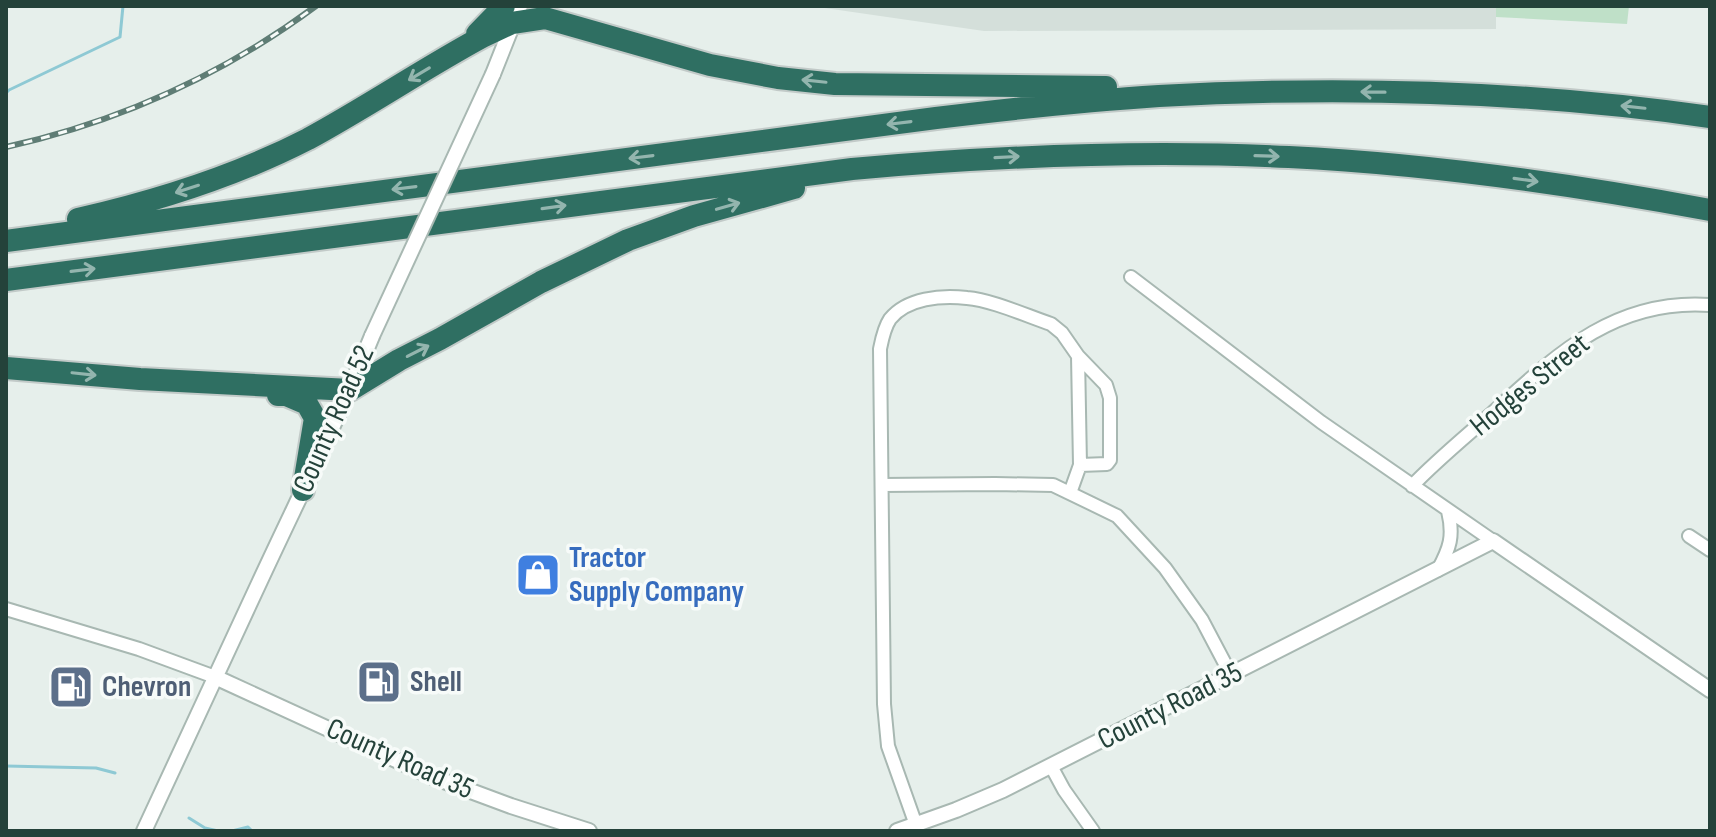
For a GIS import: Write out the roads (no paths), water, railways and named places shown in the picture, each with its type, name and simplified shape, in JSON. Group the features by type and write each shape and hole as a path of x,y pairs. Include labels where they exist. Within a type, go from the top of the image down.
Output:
{"highway":[{"path":"6,234 102,213 235,171 306,139 460,49 512,12 545,18 710,65 778,78 835,84 1444,93 1598,104 1710,117"},
{"path":"6,241 1022,108 1171,96 1340,91"},
{"path":"6,280 852,169 1048,155 1291,157 1468,172 1583,187 1710,210"},
{"path":"6,368 166,381 350,390 541,282 661,227 804,186 953,160"},
{"path":"166,381 286,395 307,404 315,418 303,490"}],"street":[{"name":"County Road 52","path":"144,831 350,390 493,74 512,12"},
{"path":"1131,277 1321,422 1710,690"},
{"path":"916,825 888,746 884,704 880,349 890,320 906,307 929,298 968,298 1051,324 1106,385 1110,398 1110,460 1107,464 1080,465"},
{"name":"Hodges Street","path":"1412,486 1548,362 1585,336 1606,325 1649,311 1685,305 1710,305"},
{"path":"1070,493 1080,465 1078,356"},
{"path":"882,485 1053,485 1117,516 1165,568 1202,620 1231,675"},
{"path":"1438,570 1450,544 1452,527 1448,511"},
{"path":"1689,536 1710,550"},
{"name":"County Road 35","path":"897,831 968,805 1051,766 1493,541"},
{"path":"6,609 139,649 215,677"},
{"name":"County Road 35","path":"215,677 433,777 589,831"},
{"path":"1051,766 1093,831"}],"waterway":[{"path":"6,93 120,37 123,6"},
{"path":"6,766 96,768 115,773"},
{"path":"189,818 205,828 218,831"},
{"path":"232,831 248,827 252,831"}],"railway":[{"path":"6,147 89,124 168,93 244,53 316,6"}],"place":[{"name":"Tractor Supply Company","path":"538,575"},
{"name":"Shell","path":"379,682"},
{"name":"Chevron","path":"71,687"}]}
